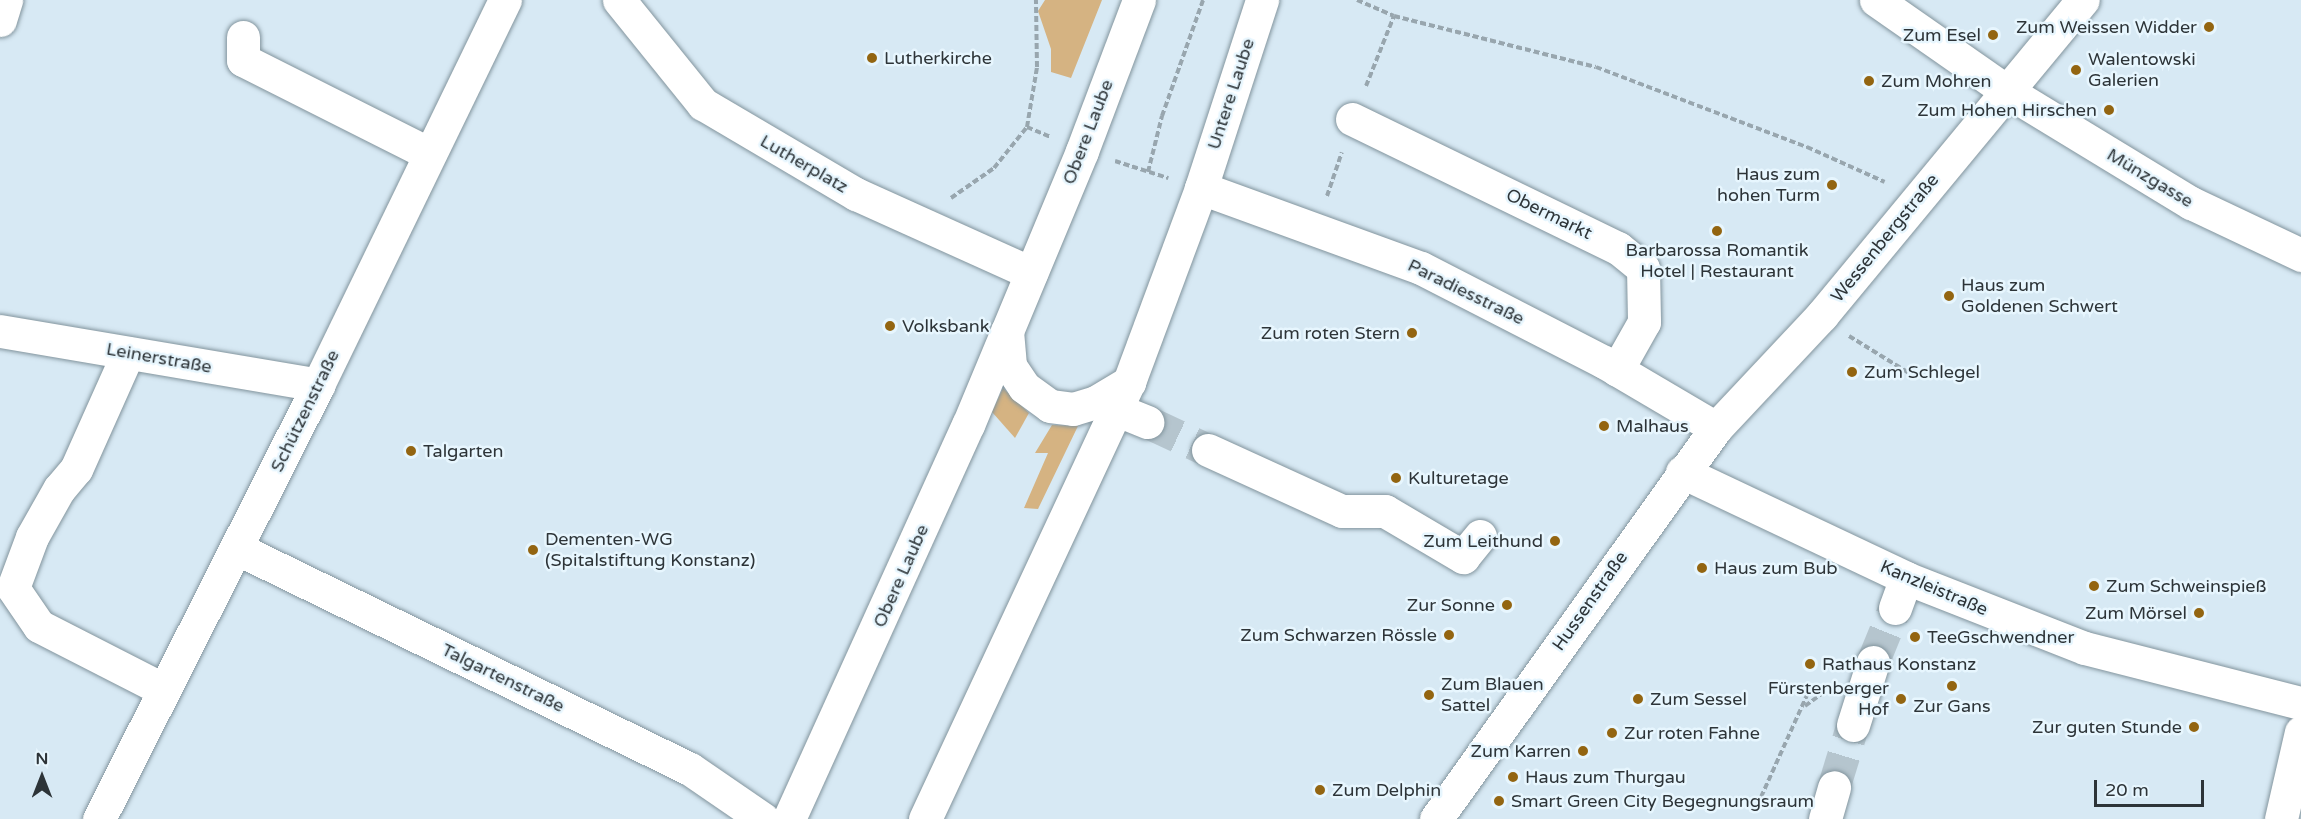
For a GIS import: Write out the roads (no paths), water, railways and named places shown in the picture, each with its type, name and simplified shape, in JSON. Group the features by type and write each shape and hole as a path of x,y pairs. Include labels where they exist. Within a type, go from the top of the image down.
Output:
{"street":[{"path":"0,20 6,0"},
{"name":"Schützenstraße","path":"99,819 318,385 505,0"},
{"name":"Lutherplatz","path":"619,0 703,104 856,194 1031,273"},
{"name":"Obere Laube","path":"789,819 1007,331 1139,0"},
{"name":"Untere Laube","path":"1188,184 1262,0"},
{"name":"Münzgasse","path":"1876,0 2005,90 2213,216 2301,255"},
{"name":"Wessenbergstraße","path":"1682,471 1716,428 1822,315 2005,90 2083,0"},
{"path":"243,37 243,60 430,154"},
{"name":"Obermarkt","path":"1352,119 1618,248 1643,268 1644,321 1617,370"},
{"path":"925,819 1122,396 1188,184"},
{"name":"Paradiesstraße","path":"1188,184 1317,228 1421,268 1617,370 1716,428"},
{"name":"Leinerstraße","path":"0,331 318,385"},
{"name":"Obere Laube","path":"1007,331 1010,366 1024,387 1050,406 1073,409 1122,396"},
{"path":"128,353 76,469 59,489 32,537 13,588 39,626 164,690"},
{"path":"1122,396 1148,422"},
{"path":"1208,450 1342,511 1385,511 1463,557 1480,536"},
{"name":"Kanzleistraße","path":"1682,471 1901,593 2085,648 2301,703"},
{"name":"Hussenstraße","path":"1436,819 1682,471"},
{"name":"Talgartenstraße","path":"236,548 690,769 763,819"},
{"path":"1853,725 1873,662"},
{"path":"2281,819 2301,732"},
{"path":"1825,819 1834,787"}],"tunnel":[{"path":"1148,422 1208,450"},
{"path":"1873,662 1895,608"},
{"path":"1834,787 1853,725"}],"place":[{"name":"Zum Weissen Widder","path":"2209,27"},
{"name":"Zum Esel","path":"1993,35"},
{"name":"Lutherkirche","path":"872,58"},
{"name":"Walentowski Galerien","path":"2076,70"},
{"name":"Zum Mohren","path":"1869,81"},
{"name":"Zum Hohen Hirschen","path":"2109,110"},
{"name":"Haus zum hohen Turm","path":"1832,185"},
{"name":"Barbarossa Romantik Hotel | Restaurant","path":"1717,231"},
{"name":"Haus zum Goldenen Schwert","path":"1949,296"},
{"name":"Volksbank","path":"890,326"},
{"name":"Zum roten Stern","path":"1412,333"},
{"name":"Zum Schlegel","path":"1852,372"},
{"name":"Malhaus","path":"1604,426"},
{"name":"Talgarten","path":"411,451"},
{"name":"Kulturetage","path":"1396,478"},
{"name":"Zum Leithund","path":"1555,541"},
{"name":"Dementen-WG (Spitalstiftung Konstanz)","path":"533,550"},
{"name":"Haus zum Bub","path":"1702,568"},
{"name":"Zum Schweinspieß","path":"2094,586"},
{"name":"Zur Sonne","path":"1507,605"},
{"name":"Zum Mörsel","path":"2199,613"},
{"name":"Zum Schwarzen Rössle","path":"1449,635"},
{"name":"TeeGschwendner","path":"1915,637"},
{"name":"Rathaus Konstanz","path":"1810,664"},
{"name":"Zur Gans","path":"1952,686"},
{"name":"Zum Blauen Sattel","path":"1429,695"},
{"name":"Zum Sessel","path":"1638,699"},
{"name":"Fürstenberger Hof","path":"1901,699"},
{"name":"Zur guten Stunde","path":"2194,727"},
{"name":"Zur roten Fahne","path":"1612,733"},
{"name":"Zum Karren","path":"1583,751"},
{"name":"Haus zum Thurgau","path":"1513,777"},
{"name":"Zum Delphin","path":"1320,790"},
{"name":"Smart Green City Begegnungsraum","path":"1499,801"}]}
